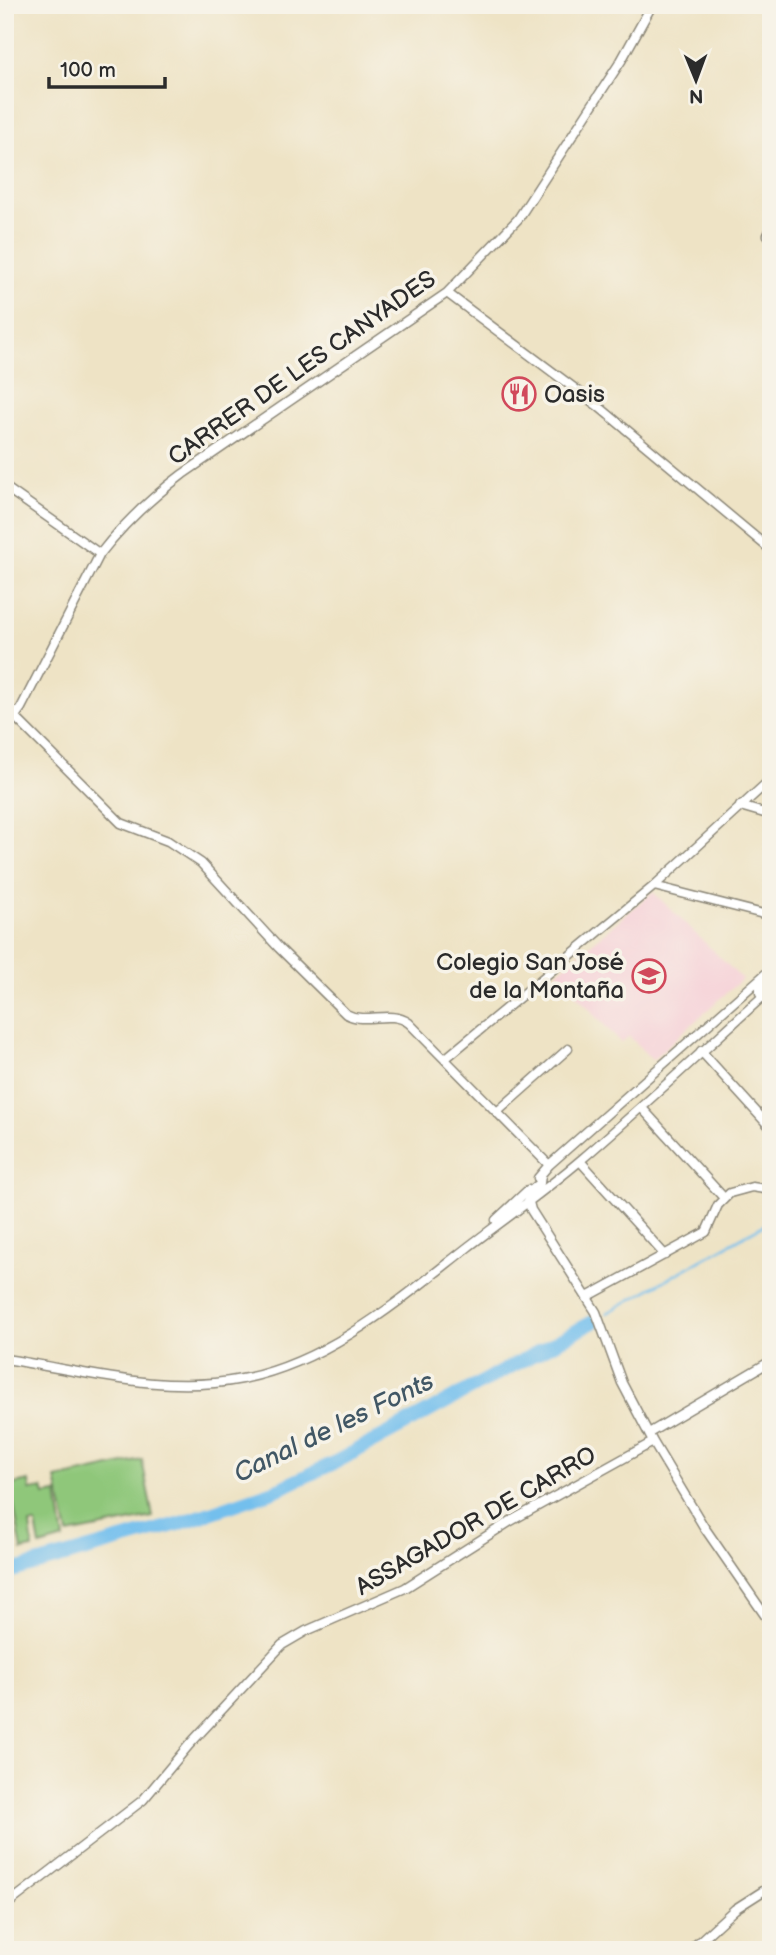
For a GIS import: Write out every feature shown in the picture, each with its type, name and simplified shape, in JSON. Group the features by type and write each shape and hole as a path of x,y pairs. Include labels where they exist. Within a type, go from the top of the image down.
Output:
{"street":[{"name":"CARRER DE LES CANYADES","path":"5,730 15,717 100,554 126,523 174,480 447,293 518,219 621,61 652,5"},
{"path":"771,229 768,235 771,239"},
{"path":"447,293 598,405 771,551"},
{"path":"5,487 100,554"},
{"path":"15,717 121,823 168,841 201,863 279,948 346,1014 356,1018 403,1018 446,1058 497,1112 546,1169 553,1182"},
{"path":"446,1058 654,886 771,779"},
{"path":"740,806 771,815"},
{"path":"654,886 771,916"},
{"path":"469,1246 546,1169 771,969"},
{"path":"771,975 760,985 763,996 771,1004"},
{"path":"5,1359 149,1383 225,1381 260,1375 305,1358 365,1324 580,1161 771,989"},
{"path":"497,1112 568,1049"},
{"path":"701,1051 771,1128"},
{"path":"641,1107 724,1198"},
{"path":"580,1161 665,1255"},
{"path":"546,1169 562,1175"},
{"path":"546,1169 540,1184 527,1194 528,1202 602,1323 622,1383 653,1442 704,1527 771,1623"},
{"path":"587,1297 709,1230 713,1214 724,1198 747,1188 771,1190"},
{"path":"649,1433 771,1361"},
{"name":"ASSAGADOR DE CARRO","path":"5,1906 143,1800 189,1745 282,1645 306,1631 405,1588 509,1522 653,1442"},
{"path":"690,1950 736,1909 771,1886"}],"shaded area":[{"name":"Colegio San José de la Montaña","path":"653,892 742,979 652,1060 629,1036 621,1043 556,973"}],"green space":[{"path":"142,1460 153,1517 68,1534 56,1479"},
{"path":"29,1481 30,1490 43,1488 45,1495 57,1493 64,1539 40,1546 36,1524 30,1524 33,1548 22,1550 10,1485"}],"waterway":[{"name":"Canal de les Fonts","path":"607,1313 771,1221"},
{"name":"Canal de les Fonts","path":"5,1573 178,1524 274,1491 334,1463 593,1322"}],"place":[{"name":"Oasis","path":"519,394"},
{"name":"Colegio San José de la Montaña","path":"649,976"}]}
